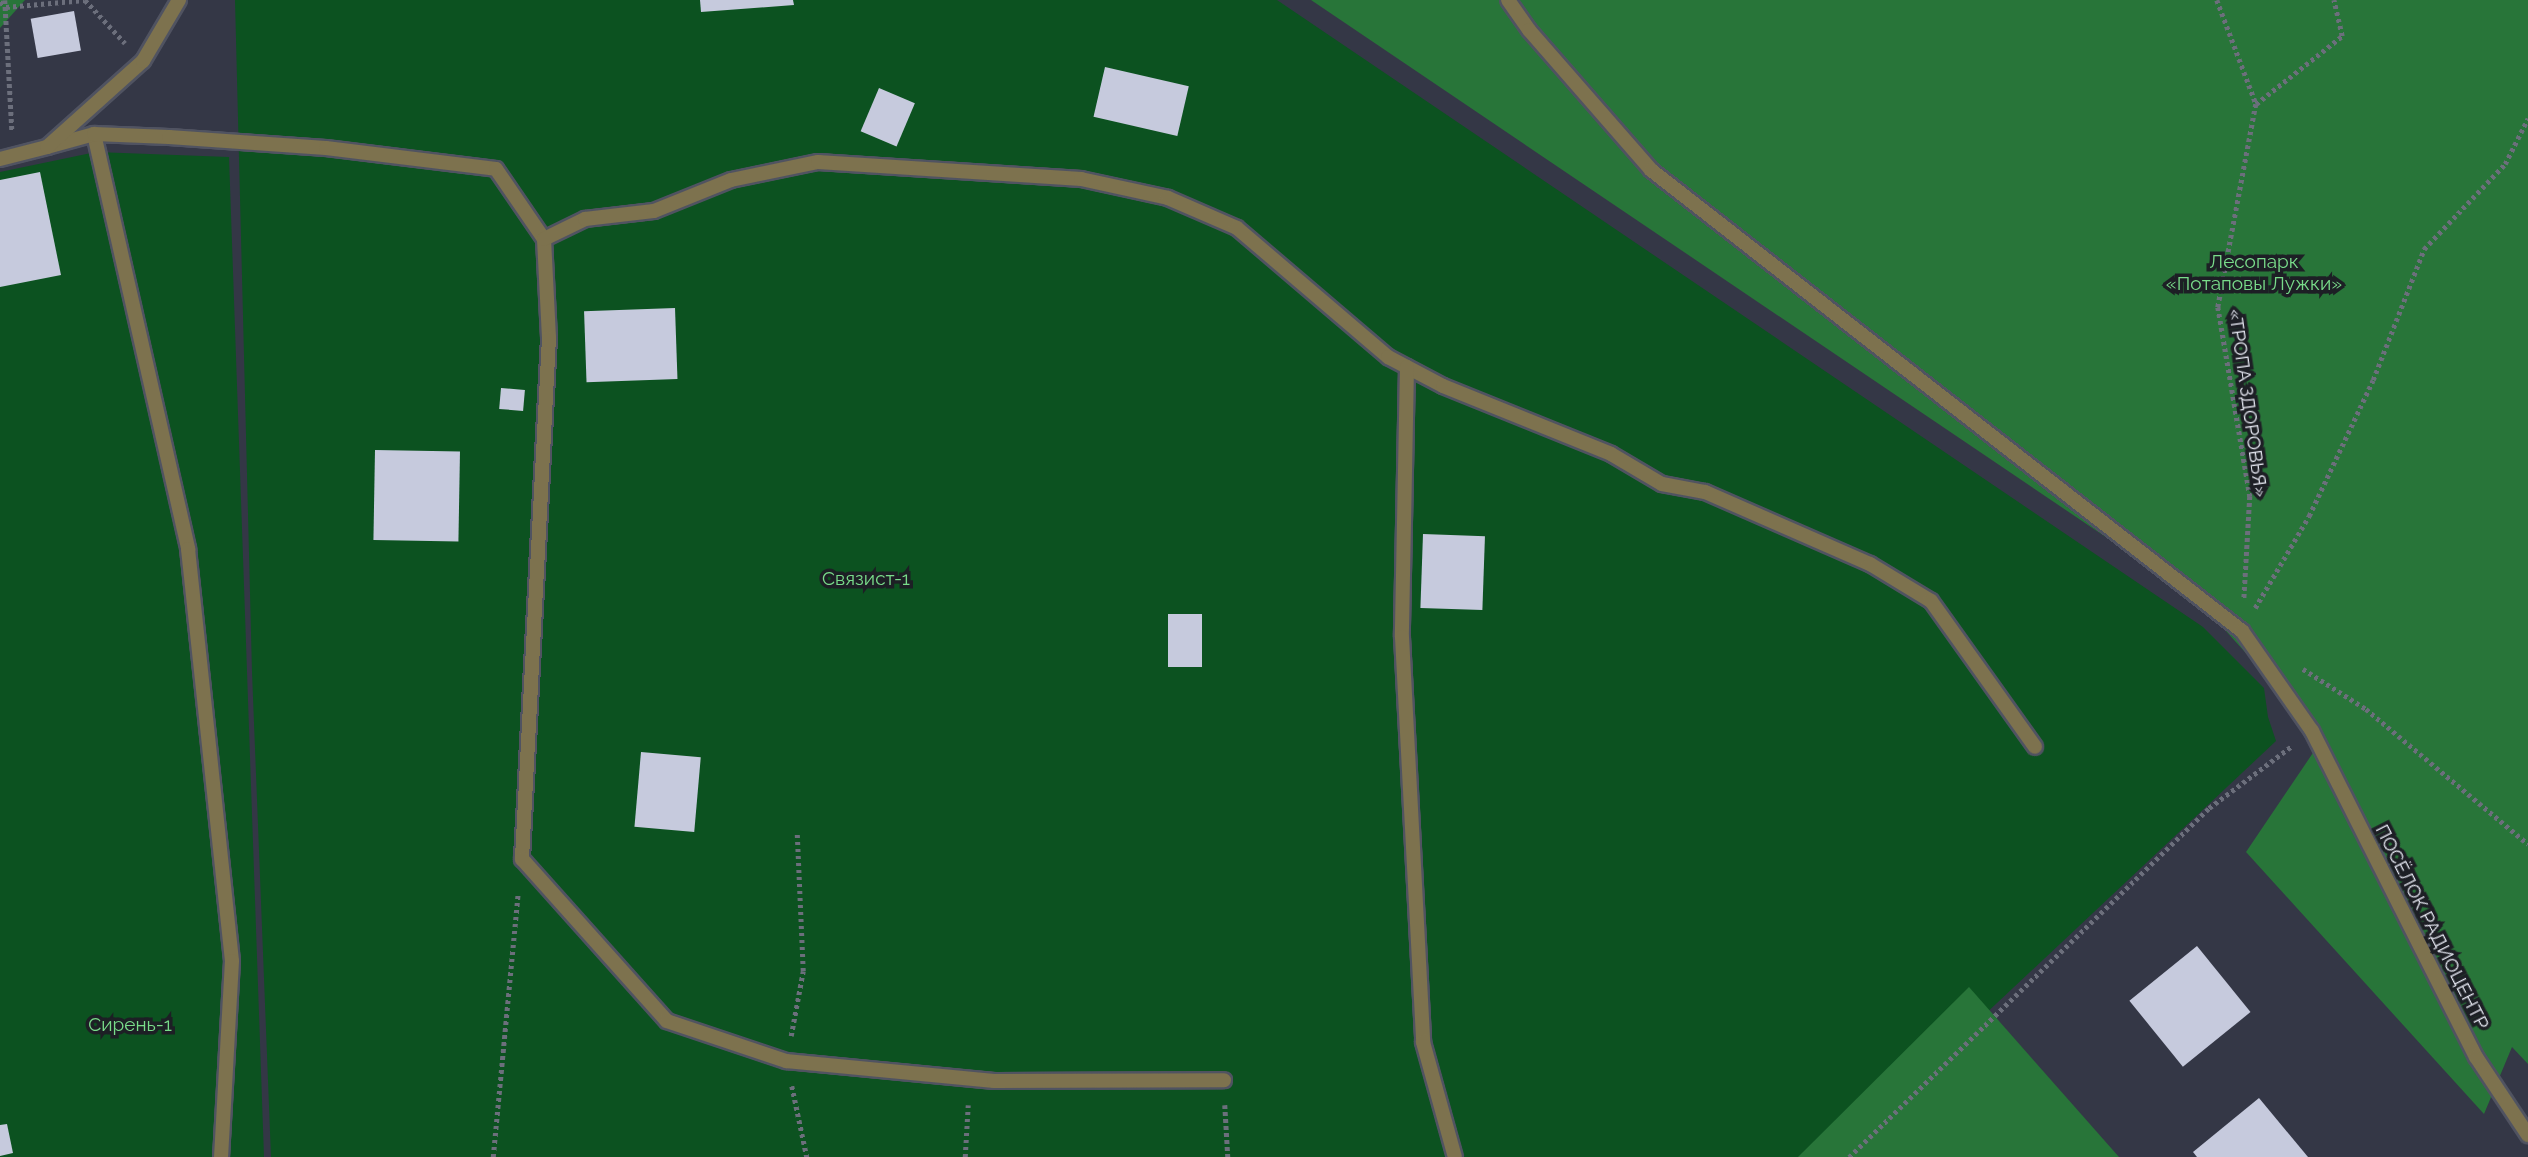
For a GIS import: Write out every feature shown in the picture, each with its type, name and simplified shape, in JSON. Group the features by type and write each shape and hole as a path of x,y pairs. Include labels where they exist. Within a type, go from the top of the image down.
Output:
{"street":[{"path":"47,146 143,61 178,0"},
{"name":"ПОСЁЛОК РАДИОЦЕНТР","path":"1508,0 1530,30 1651,170 2242,631 2312,730 2476,1057 2528,1135"},
{"path":"7,158 94,134 326,148 496,169 544,239 549,338 522,859 667,1021 786,1061 994,1081 1224,1080"},
{"path":"94,134 188,549 232,961 221,1157"},
{"path":"544,239 584,219 654,211 731,180 818,162 1081,179 1168,198 1237,228 1388,357 1443,386 1611,454 1662,484 1705,492 1870,564 1931,601 2035,747"},
{"path":"1407,367 1402,637 1423,1042 1455,1157"}],"path":[{"path":"6,7 85,0 143,61"},
{"path":"2217,0 2256,104 2342,36 2334,0"},
{"path":"2,1 6,7 7,158"},
{"name":"«ТРОПА ЗДОРОВЬЯ»","path":"2242,631 2250,496 2218,307 2256,104"},
{"path":"2242,631 2309,516 2373,380 2424,249 2505,164 2528,118"},
{"path":"2299,666 2367,709 2528,844"},
{"path":"1849,1157 2209,808 2312,730"},
{"path":"797,833 803,971 786,1061 807,1157"},
{"path":"493,1157 509,961 522,859"},
{"path":"965,1157 970,1077"},
{"path":"1224,1080 1228,1157"}],"green space":[{"path":"0,0 25,0 0,28"},
{"name":"Связист-1","path":"235,0 1277,0 2203,627 2264,688 2268,717 2276,741 1833,1157 271,1157 252,672"},
{"name":"Лесопарк «Потаповы Лужки»","path":"1311,0 2528,0 2528,1064 2512,1047 2484,1114 2246,852 2323,738 2196,598"},
{"name":"Сирень-1","path":"96,152 229,157 264,1157 0,1157 0,172"},
{"path":"1969,987 2119,1157 1798,1157"}],"building":[{"path":"700,0 793,0 794,5 701,12"},
{"path":"74,11 81,50 38,58 31,19"},
{"path":"1105,67 1189,86 1177,136 1094,117"},
{"path":"879,88 915,103 897,147 861,131"},
{"path":"40,172 61,275 0,287 0,180"},
{"path":"675,308 677,379 587,382 584,311"},
{"path":"501,388 525,390 523,411 499,409"},
{"path":"375,450 460,451 458,541 373,540"},
{"path":"1423,534 1485,536 1482,610 1420,608"},
{"path":"1168,614 1202,614 1202,667 1168,667"},
{"path":"641,752 701,757 694,832 634,827"},
{"path":"2197,946 2250,1012 2183,1067 2129,1001"},
{"path":"2259,1098 2308,1157 2197,1157 2193,1152"},
{"path":"7,1124 13,1153 0,1156 0,1125"}]}
